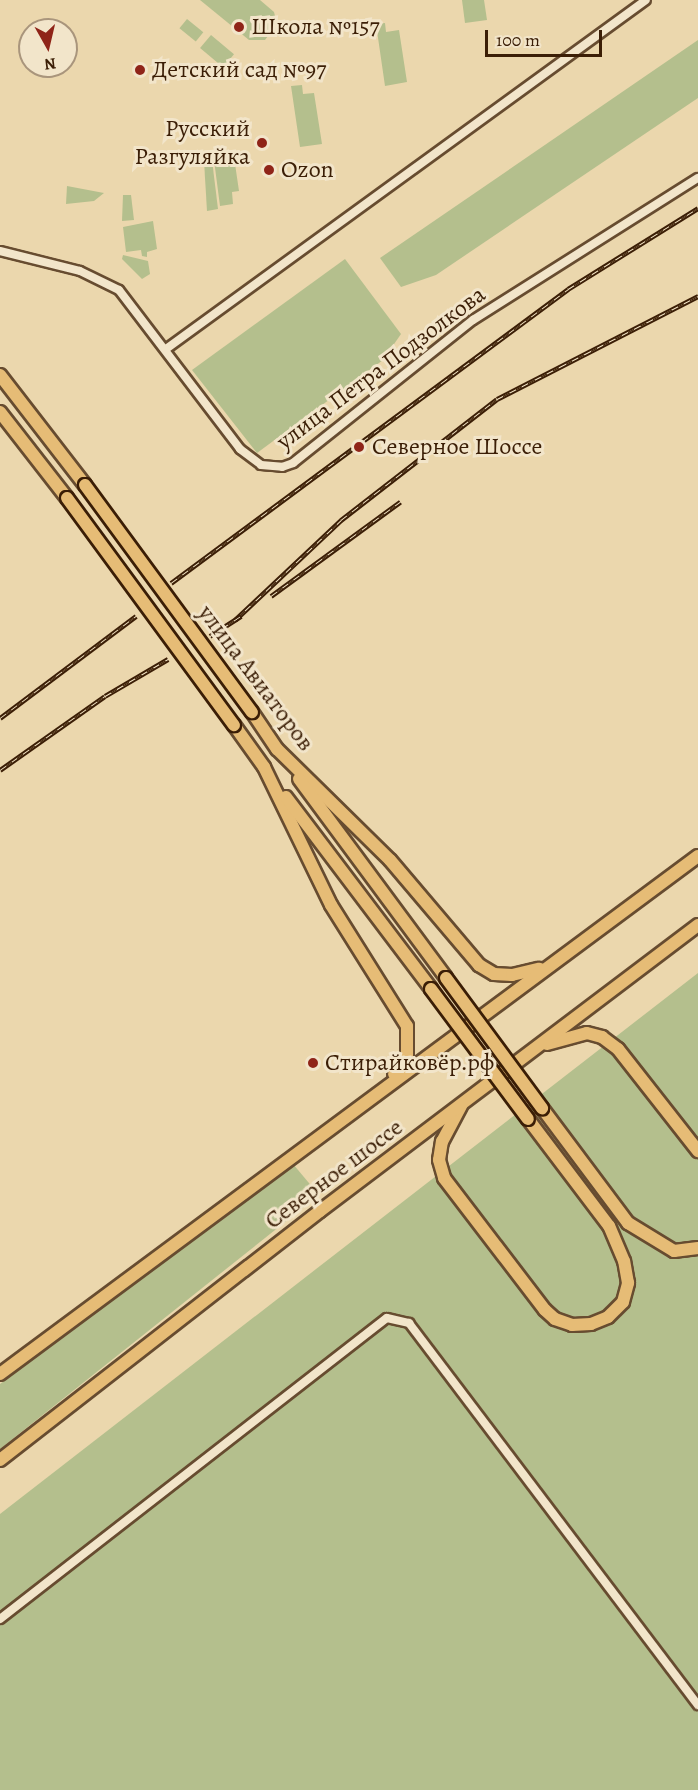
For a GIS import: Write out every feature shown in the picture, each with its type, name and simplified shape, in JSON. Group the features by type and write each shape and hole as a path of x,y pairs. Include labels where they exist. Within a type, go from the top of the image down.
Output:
{"main road":[{"name":"улица Авиаторов","path":"0,375 85,485 277,749 390,860 479,965 494,974 512,975 543,968"},
{"name":"улица Авиаторов","path":"0,412 67,498 264,767 331,905 407,1026 407,1056 388,1083"},
{"path":"277,749 628,1223 674,1251 698,1248"},
{"path":"264,767 609,1226 624,1261 628,1283 623,1302 608,1317 591,1324 572,1325 555,1319 545,1310 444,1178 439,1160 442,1141 463,1102"},
{"name":"Северное шоссе","path":"0,1374 388,1083 698,856"},
{"path":"684,866 698,860"},
{"name":"Северное шоссе","path":"0,1460 463,1102 698,925"},
{"path":"529,1052 572,1035 602,1037 631,1062 698,1151"}],"street":[{"path":"166,349 646,0"},
{"name":"улица Петра Подзолкова","path":"0,251 102,279 130,301 240,450 261,465 282,467 293,463 473,320 698,178"},
{"path":"0,1619 387,1318 409,1323 698,1705"}],"green space":[{"path":"200,0 260,0 274,12 277,24 265,40 249,40"},
{"path":"462,0 484,0 487,20 465,23"},
{"path":"187,19 203,32 196,42 179,28"},
{"path":"385,23 386,32 399,30 407,82 385,86 376,24"},
{"path":"211,35 234,54 223,67 200,48"},
{"path":"698,40 698,98 436,275 401,287 380,258"},
{"path":"302,85 303,94 314,93 322,144 300,147 291,86"},
{"path":"234,157 239,191 232,192 233,204 220,206 214,160"},
{"path":"212,160 218,209 207,211 204,161"},
{"path":"67,186 104,193 94,201 66,204"},
{"path":"123,195 131,195 134,220 122,221"},
{"path":"153,221 157,249 147,252 147,257 142,256 141,250 126,252 123,227"},
{"path":"123,255 148,261 150,274 142,279 122,259"},
{"path":"345,259 401,334 383,360 257,453 192,370"},
{"path":"698,973 698,1790 0,1790 0,1514"},
{"path":"293,1164 319,1195 0,1449 0,1384"}],"railway":[{"path":"171,583 568,289 698,208"},
{"path":"235,620 341,520 497,399 698,296"},
{"path":"271,596 400,502"},
{"path":"0,718 136,616"},
{"path":"210,636 241,616"},
{"path":"0,770 105,696 168,659"}],"place":[{"name":"Школа №157","path":"239,27"},
{"name":"Детский сад №97","path":"140,70"},
{"name":"Русский Разгуляйка","path":"262,143"},
{"name":"Ozon","path":"269,170"},
{"name":"Северное Шоссе","path":"359,447"},
{"name":"Стирайковёр.рф","path":"313,1063"}]}
